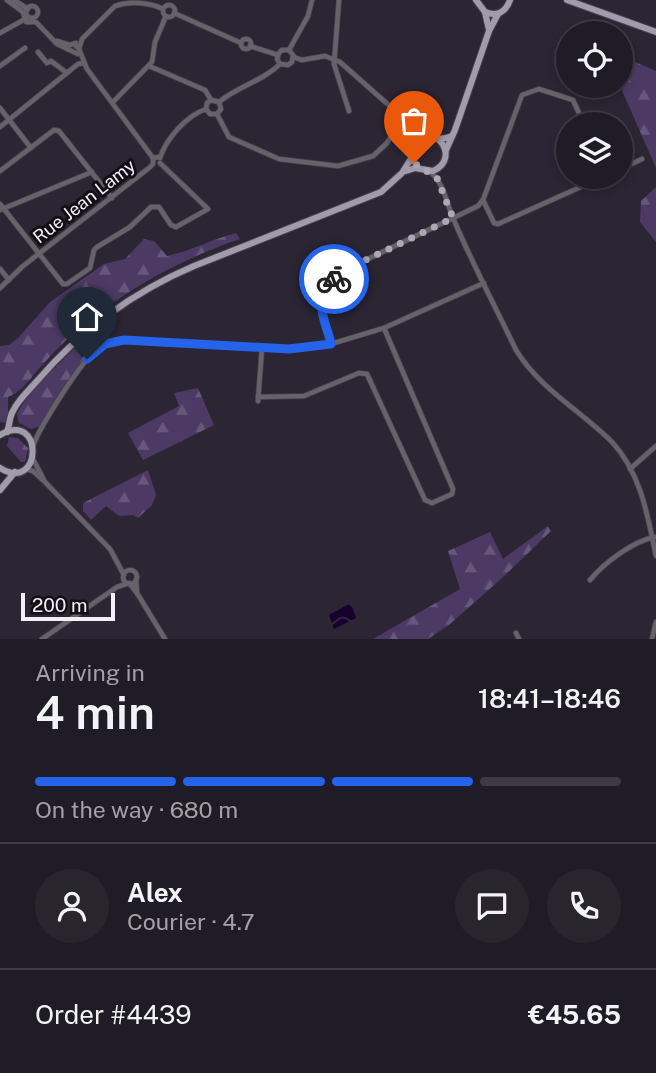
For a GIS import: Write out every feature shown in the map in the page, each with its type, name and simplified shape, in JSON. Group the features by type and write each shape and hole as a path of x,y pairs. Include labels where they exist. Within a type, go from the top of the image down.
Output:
{"main road":[{"path":"477,0 485,12 489,32"},
{"path":"402,173 412,168 429,171 442,165 489,32 498,14 506,9 510,0"},
{"path":"567,0 656,32"},
{"path":"485,12 498,14"},
{"path":"22,433 3,433 12,412 69,347 102,319 137,295 194,266 374,195 402,173 412,158 412,149 417,142 428,137 439,140 452,136"},
{"path":"439,140 446,150"},
{"path":"412,158 419,168"},
{"path":"0,490 15,472 24,469 33,459 33,446 14,420 18,405"},
{"path":"0,467 15,472"}],"street":[{"path":"7,0 23,12 27,22 36,22 54,42 79,51"},
{"path":"14,0 28,9"},
{"path":"289,50 312,0"},
{"path":"339,0 334,64 349,111"},
{"path":"57,41 74,44 115,6 130,2 153,4 163,9 166,16 155,42 154,57 149,66 113,102"},
{"path":"163,9 166,5 171,5 174,13"},
{"path":"28,9 32,6 37,8 37,17 57,41 79,51"},
{"path":"27,18 28,9"},
{"path":"174,13 241,43 244,49 250,46 278,55"},
{"path":"166,16 174,13"},
{"path":"0,33 27,18 37,17"},
{"path":"79,51 82,39"},
{"path":"74,44 84,63 156,161 208,209 176,227 171,225 159,207 151,207 130,227 97,247 90,268 63,284 1,208 92,172"},
{"path":"0,66 25,48"},
{"path":"278,55 282,50 289,50"},
{"path":"289,50 293,57 302,60 317,56 335,59 428,137"},
{"path":"38,52 47,63 51,61 67,73"},
{"path":"278,55 280,64"},
{"path":"219,102 232,92 268,74 280,64 288,65 293,57"},
{"path":"0,127 78,64 84,63"},
{"path":"149,66 205,90 211,100 219,102"},
{"path":"331,344 321,311 322,296 332,281 343,271 478,206 483,200 522,95 539,89 573,100 578,112"},
{"name":"Rue Jean Lamy","path":"0,288 156,161 179,127 191,115 206,109 211,100"},
{"path":"217,114 221,109 219,102"},
{"path":"0,108 31,148"},
{"path":"206,109 210,114 217,114"},
{"path":"217,114 229,137 288,161 346,164 373,156 387,143 399,124 409,123"},
{"path":"393,132 404,126 411,127 417,142"},
{"path":"0,172 54,130 63,134 112,198"},
{"path":"633,163 642,159"},
{"path":"442,165 442,187 453,218 516,350 528,369 610,441 630,470 644,502 655,540 656,556"},
{"path":"429,171 442,187"},
{"path":"483,200 494,223 498,224 576,189"},
{"path":"0,269 9,280"},
{"path":"33,446 39,431 87,359 105,344 130,340 289,349 331,344 384,328 484,283"},
{"path":"262,348 258,399 304,396 359,373 367,374 422,496 432,503 452,494 453,489 384,328"},
{"path":"22,433 39,431"},
{"path":"630,470 656,446"},
{"path":"33,459 44,481"},
{"path":"24,469 33,471 44,481 109,547 124,576 165,639"},
{"path":"590,580 601,566 619,554 655,540"},
{"path":"119,563 135,572 136,593"},
{"path":"117,587 130,570"},
{"path":"42,639 117,587 136,580"},
{"path":"652,639 656,622"}],"green space":[{"path":"633,61 656,71 656,168 633,112 625,98 633,98"},
{"path":"656,187 656,242 640,222 641,201"},
{"path":"236,233 240,239 198,255 156,276 81,327 24,386 8,397 8,423 0,422 0,346 9,345 19,337 50,302 104,264 125,259 144,239 154,241 167,256"},
{"path":"75,348 85,360 41,426 31,429 19,423 17,414 29,396"},
{"path":"198,388 214,425 143,460 128,433 179,406 174,393"},
{"path":"9,437 18,438 28,448 25,462 21,462 7,446"},
{"path":"148,470 156,495 152,505 138,518 133,515 119,516 106,506 91,520 83,511 83,503"},
{"path":"548,526 551,531 502,578 449,625 428,639 373,639 460,589 448,551 490,532 503,559"}],"water":[{"path":"351,603 356,618 334,629 329,615"}],"way so far":[{"path":"334,279 343,271 453,218 437,178 414,163"}],"route":[{"path":"87,359 95,350 117,340 289,349 331,344 321,311 322,296 334,279"}]}
